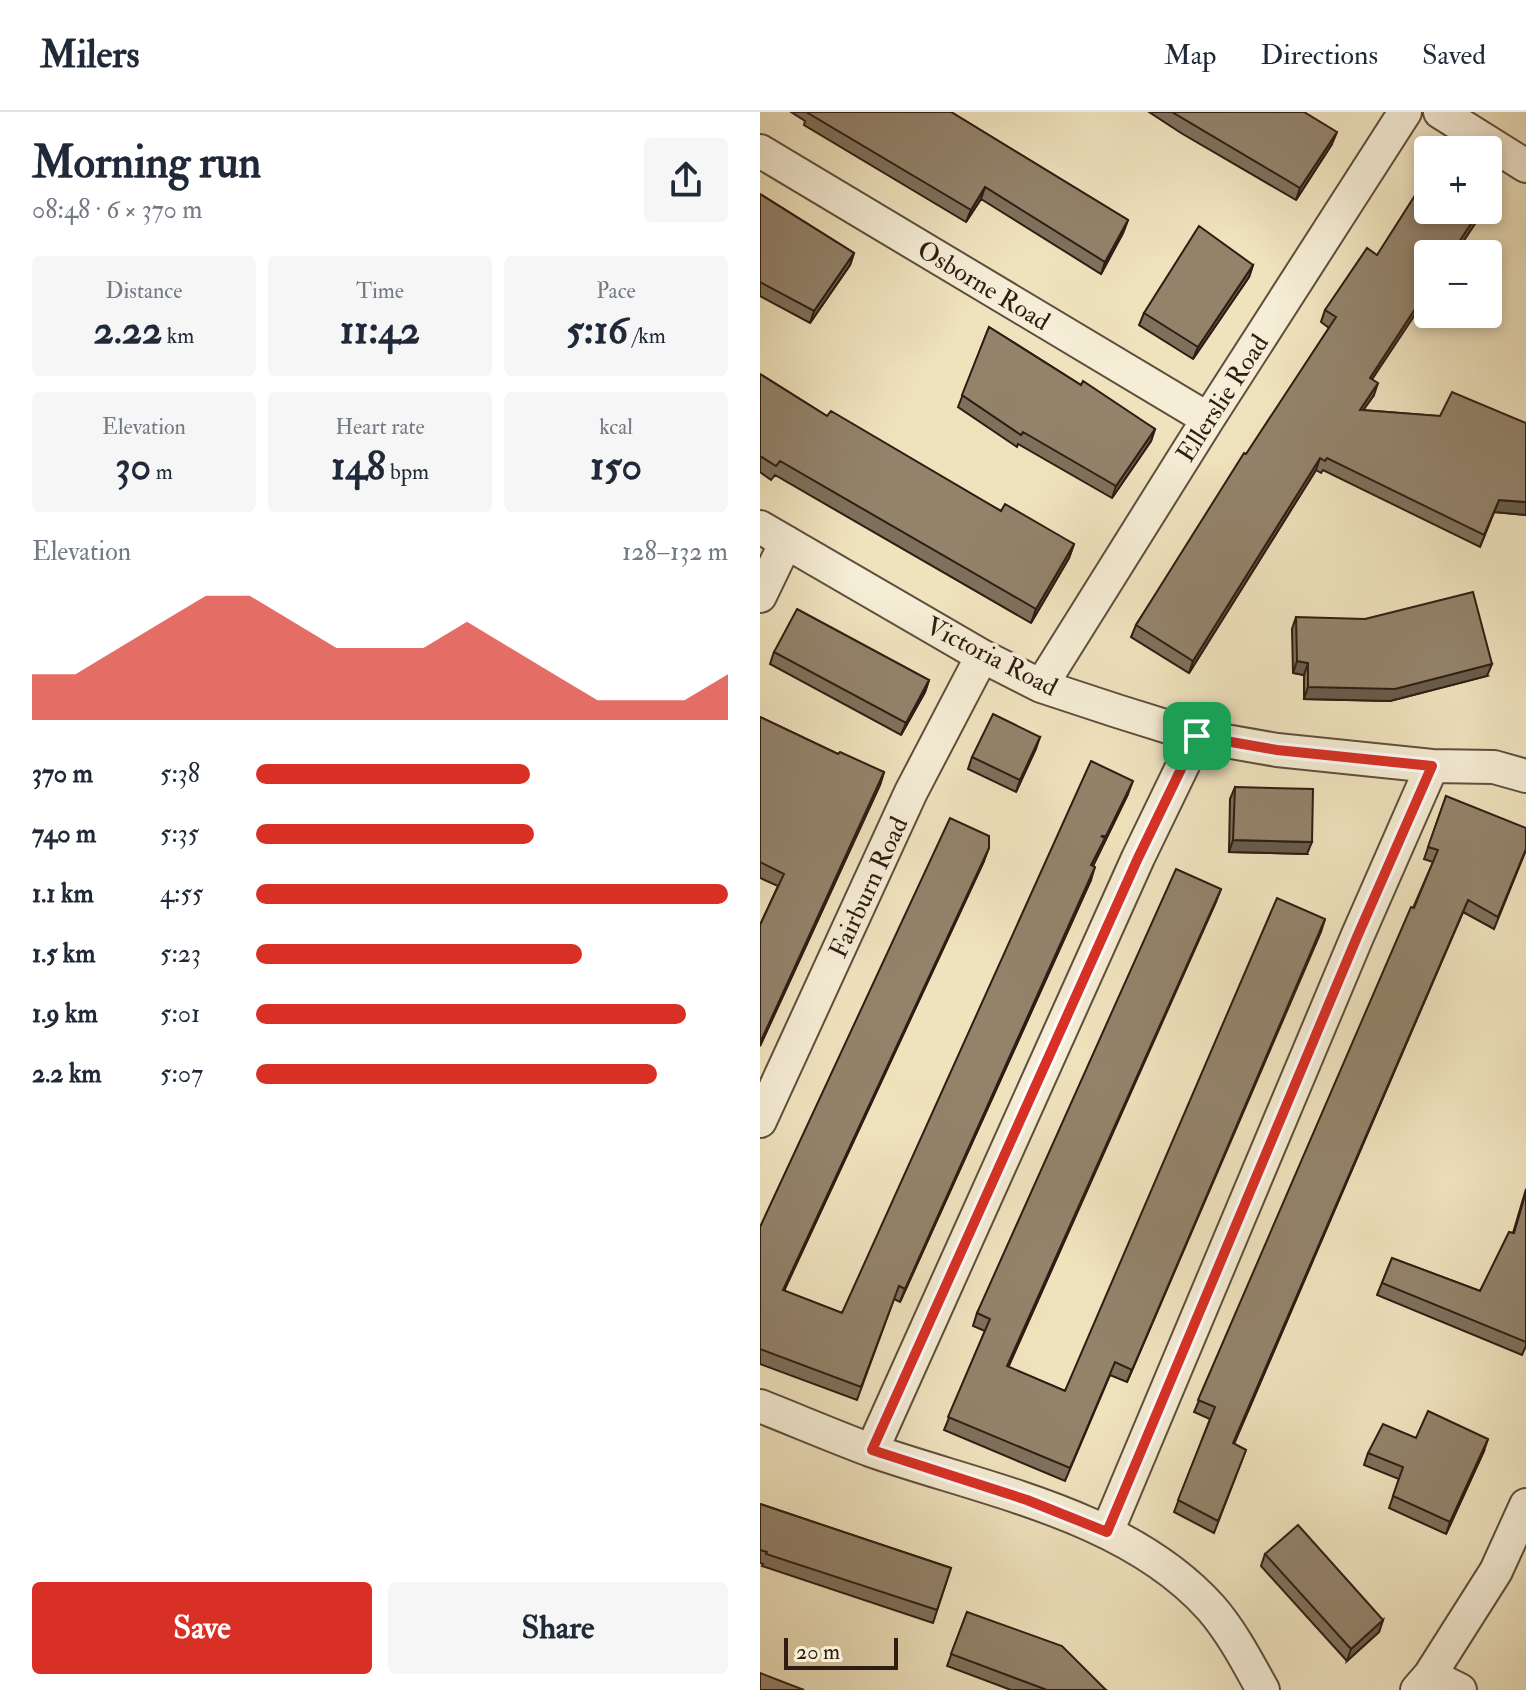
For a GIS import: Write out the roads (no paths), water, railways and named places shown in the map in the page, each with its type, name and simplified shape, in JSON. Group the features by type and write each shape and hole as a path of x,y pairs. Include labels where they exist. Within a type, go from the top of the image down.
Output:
{"street":[{"name":"Ellerslie Road","path":"1041,686 1405,112"},
{"path":"1440,112 1526,166"},
{"name":"Osborne Road","path":"760,151 1208,419"},
{"path":"760,596 773,535"},
{"name":"Victoria Road","path":"773,535 982,656 1041,686 1197,736 1277,750 1432,766 1494,767 1526,776"},
{"name":"Fairburn Road","path":"760,1121 911,792 982,656"},
{"path":"872,1450 1133,869 1197,736"},
{"path":"1107,1532 1432,766"},
{"path":"760,1406 872,1450 1027,1500 1107,1532 1167,1569 1211,1609 1263,1690"},
{"path":"1460,1690 1424,1683 1496,1571 1526,1505"}]}
